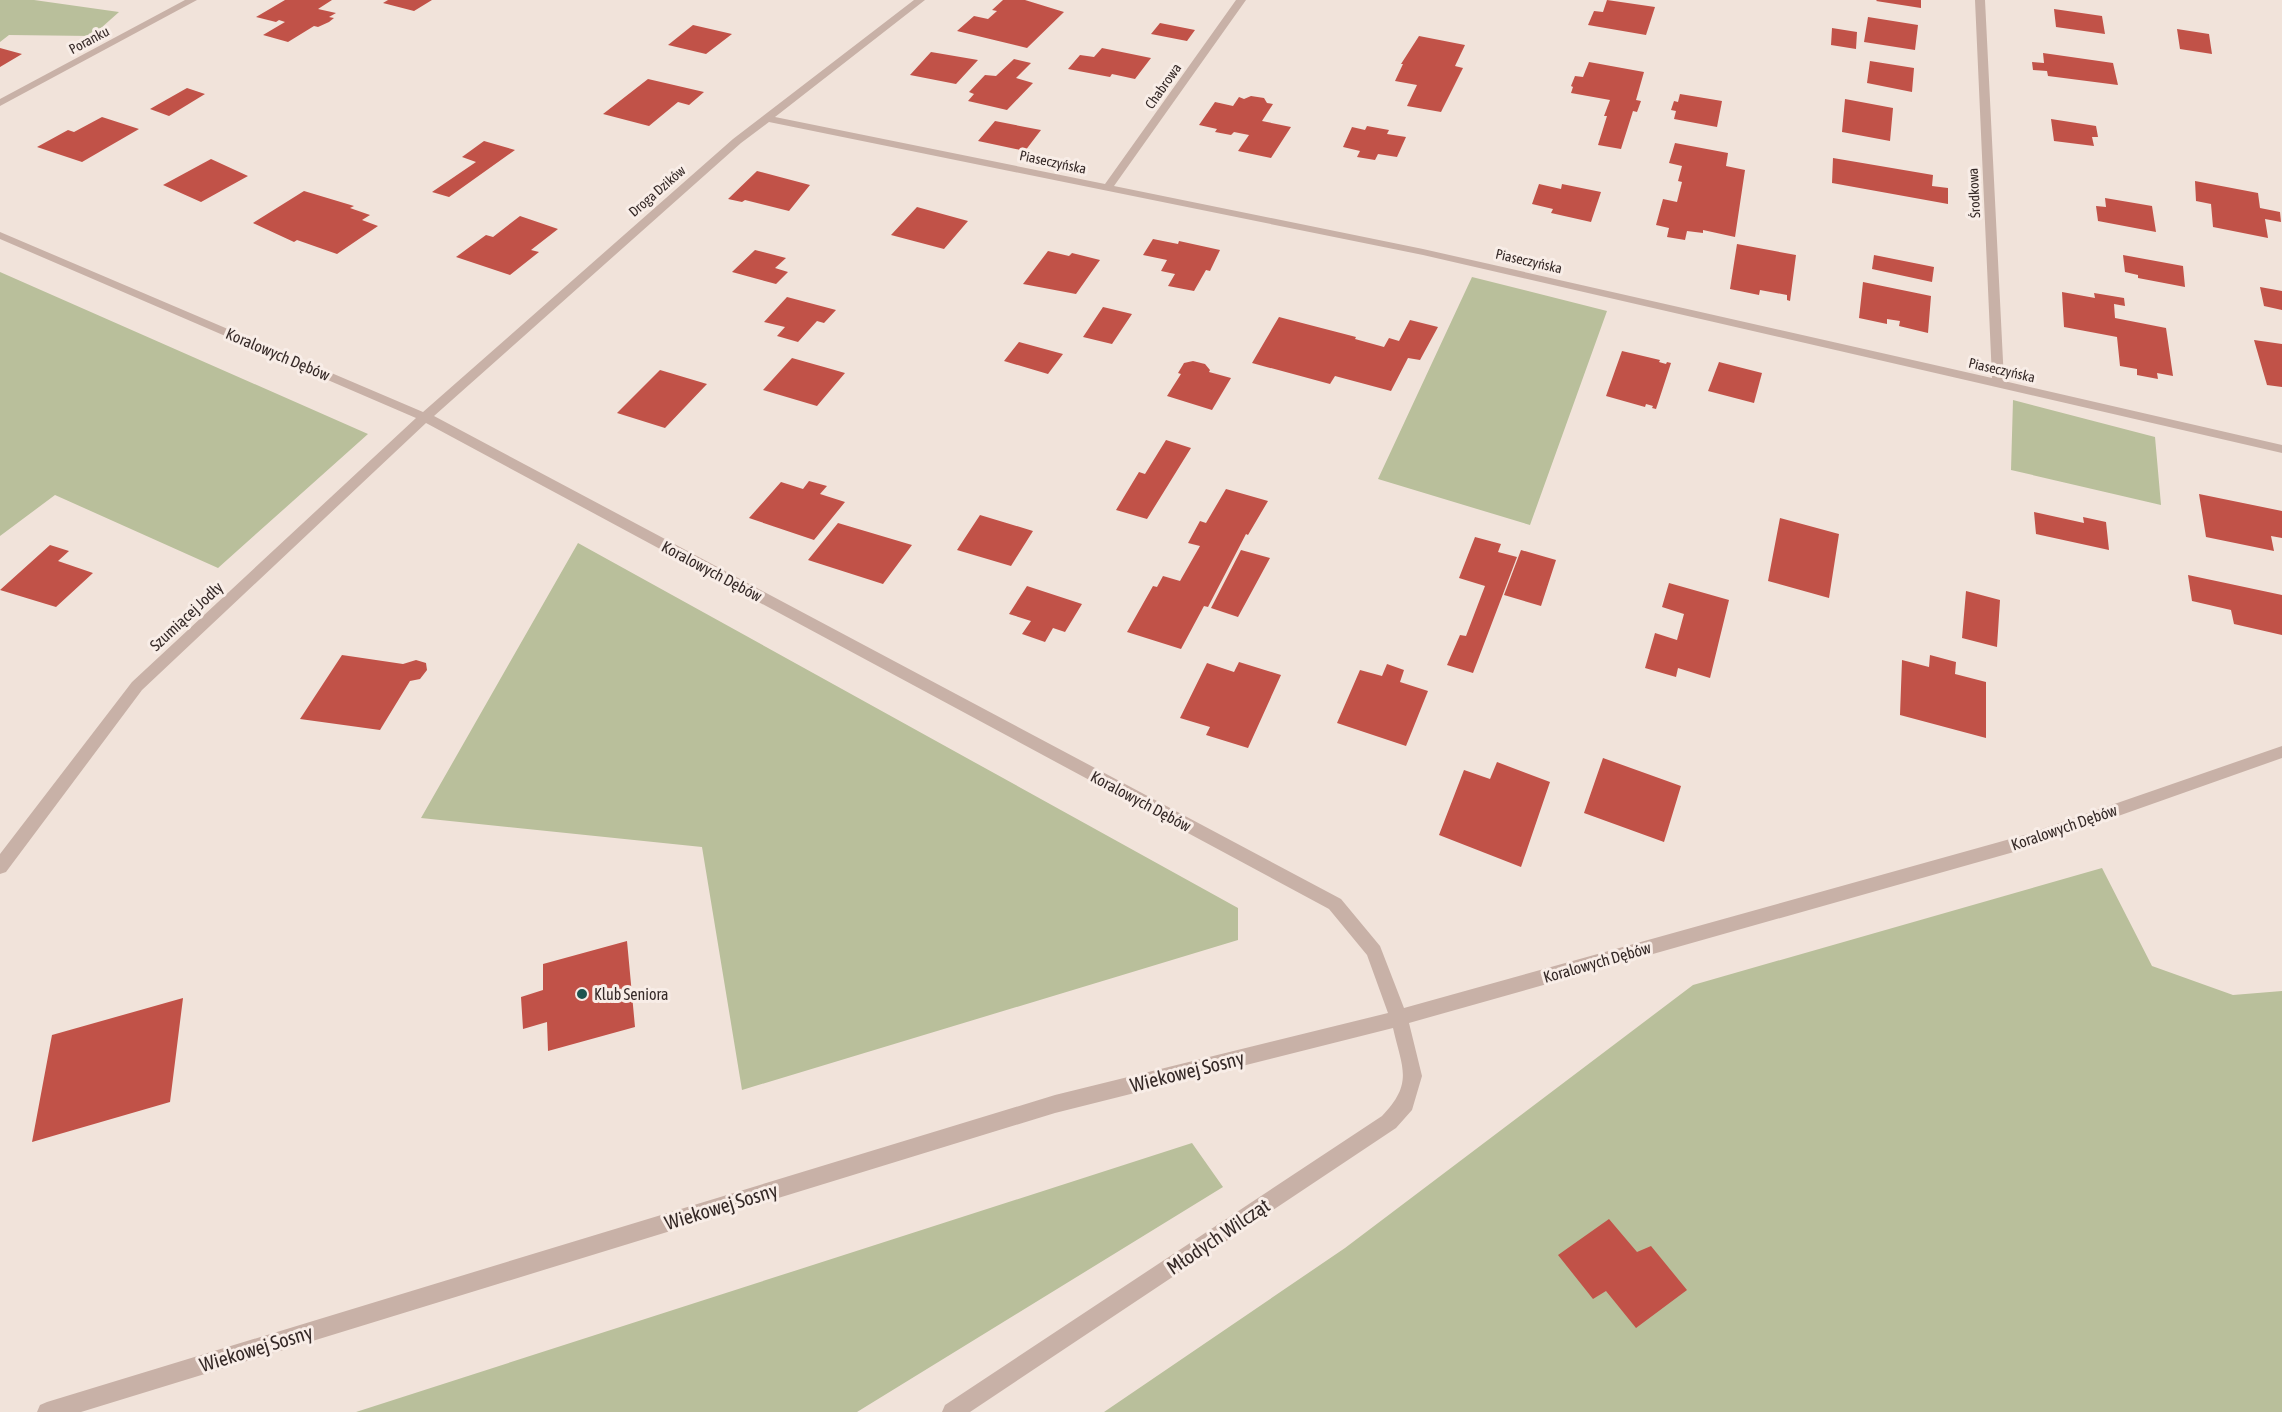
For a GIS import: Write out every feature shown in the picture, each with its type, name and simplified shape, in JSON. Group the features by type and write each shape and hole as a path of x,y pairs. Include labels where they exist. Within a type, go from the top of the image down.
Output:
{"street":[{"name":"Poranku","path":"0,103 192,0"},
{"name":"Droga Dzików","path":"425,417 766,118 920,0"},
{"name":"Chabrowa","path":"1107,188 1241,0"},
{"name":"Środkowa","path":"1980,0 1998,385"},
{"name":"Piaseczyńska","path":"766,118 1423,252 2282,449"},
{"name":"Koralowych Dębów","path":"0,235 425,417 1335,904 1374,951 1399,1018 2028,841 2282,752"},
{"name":"Szumiącej Jodły","path":"0,867 137,686 425,417"},
{"name":"Wiekowej Sosny","path":"47,1412 1055,1104 1399,1018"},
{"name":"Młodych Wilcząt","path":"952,1412 1389,1122 1406,1104 1413,1076 1399,1018"}],"green space":[{"path":"0,0 34,0 119,12 92,36 9,35 0,42"},
{"path":"0,272 368,434 218,568 55,495 0,536"},
{"path":"1472,277 1607,311 1530,525 1378,479"},
{"path":"2013,400 2155,437 2161,505 2011,470"},
{"path":"578,543 1238,908 1238,940 742,1090 702,847 421,818"},
{"path":"2102,868 2152,966 2233,995 2282,991 2282,1412 1104,1412 1345,1248 1693,985"},
{"path":"1192,1143 1223,1187 857,1412 356,1412"}],"building":[{"path":"285,0 332,0 318,9 336,13 329,17 334,18 329,22 318,27 314,26 288,42 263,35 285,22 256,17"},
{"path":"388,0 432,0 414,11 383,3"},
{"path":"1003,0 1025,0 1064,12 1027,48 957,31 974,16 988,19 997,11 992,10"},
{"path":"1607,0 1655,7 1646,35 1588,25 1594,11 1603,12"},
{"path":"1921,0 1921,8 1876,1"},
{"path":"2054,9 2102,16 2105,34 2056,27"},
{"path":"1868,17 1918,25 1915,50 1864,42"},
{"path":"1160,23 1195,30 1187,41 1151,34"},
{"path":"693,25 732,34 706,54 668,45"},
{"path":"1832,28 1857,32 1856,49 1831,45"},
{"path":"2177,29 2209,34 2212,54 2180,49"},
{"path":"1419,36 1465,45 1455,66 1463,68 1441,112 1407,106 1417,85 1395,81 1403,64 1401,64"},
{"path":"0,48 22,54 0,67"},
{"path":"1102,48 1151,58 1135,79 1068,69 1080,55 1094,57"},
{"path":"931,52 978,60 956,84 910,75"},
{"path":"2043,53 2113,63 2118,85 2048,76 2047,71 2033,70 2032,62 2044,63"},
{"path":"1014,59 1031,63 1016,78 1033,83 1007,110 968,101 974,94 969,92 985,75 996,76"},
{"path":"1870,61 1914,68 1912,92 1867,83"},
{"path":"1589,62 1644,72 1636,100 1641,101 1637,112 1633,111 1621,149 1598,145 1610,100 1571,93 1575,76 1583,77"},
{"path":"648,79 704,92 689,105 678,102 649,126 603,114"},
{"path":"187,88 205,94 169,116 150,109"},
{"path":"1680,94 1722,101 1717,127 1674,119 1676,111 1671,110 1674,101 1678,102"},
{"path":"1251,96 1264,98 1267,103 1273,104 1262,121 1291,127 1271,158 1238,151 1249,135 1215,132 1217,129 1199,125 1215,102 1233,106 1239,97 1244,99"},
{"path":"1845,99 1893,108 1890,141 1842,132"},
{"path":"102,117 139,129 82,162 37,147 68,130 74,132"},
{"path":"2051,119 2096,126 2098,137 2092,137 2094,146 2054,141"},
{"path":"995,121 1041,130 1025,151 978,141"},
{"path":"1367,126 1389,130 1387,134 1406,137 1397,157 1378,154 1375,160 1357,157 1360,151 1343,147 1352,127 1365,130"},
{"path":"484,141 515,150 449,197 432,192 476,162 462,157"},
{"path":"1675,143 1728,153 1726,166 1745,170 1735,237 1703,230 1703,233 1687,231 1685,240 1667,237 1669,228 1656,225 1663,199 1677,202 1682,182 1678,181 1682,166 1669,163"},
{"path":"1833,158 1933,175 1932,186 1948,188 1948,204 1832,183"},
{"path":"211,159 248,176 201,202 163,185"},
{"path":"757,171 810,185 789,211 745,200 742,202 728,199"},
{"path":"2195,181 2258,193 2260,208 2280,212 2281,222 2265,219 2268,238 2213,227 2211,204 2196,201"},
{"path":"1539,184 1561,189 1562,184 1601,192 1591,222 1551,213 1553,209 1532,204"},
{"path":"304,191 354,206 350,208 370,215 362,220 378,226 337,254 297,240 294,242 253,223"},
{"path":"2105,198 2152,206 2156,232 2098,221 2096,206 2106,207"},
{"path":"917,207 968,221 944,249 891,235"},
{"path":"520,216 558,229 531,250 539,252 510,275 456,257 486,235 493,237"},
{"path":"1153,239 1178,244 1179,241 1220,250 1210,271 1206,270 1194,291 1168,286 1175,274 1161,271 1167,260 1143,255"},
{"path":"1737,244 1796,255 1790,301 1787,300 1787,295 1760,290 1759,295 1730,289"},
{"path":"755,250 786,258 775,268 788,272 776,284 732,272"},
{"path":"1048,251 1069,256 1072,253 1100,260 1076,294 1023,284"},
{"path":"1874,255 1934,267 1932,282 1872,269"},
{"path":"2123,255 2183,266 2185,287 2138,278 2138,275 2125,272"},
{"path":"1863,282 1931,296 1928,333 1899,326 1900,321 1887,319 1887,324 1859,318"},
{"path":"2260,287 2282,291 2282,310 2264,306"},
{"path":"2062,292 2095,298 2094,293 2124,298 2125,306 2114,304 2115,318 2166,328 2173,376 2157,373 2158,379 2137,375 2137,369 2120,366 2117,337 2064,327"},
{"path":"787,297 836,310 824,323 817,321 798,342 777,336 785,327 764,322"},
{"path":"1103,307 1132,314 1112,344 1083,337"},
{"path":"1279,317 1356,337 1355,339 1384,347 1389,338 1399,341 1410,320 1438,327 1420,360 1408,358 1391,391 1335,376 1330,384 1252,363"},
{"path":"2254,340 2282,344 2282,387 2267,385"},
{"path":"1019,342 1063,354 1048,374 1004,361"},
{"path":"1622,351 1660,360 1659,362 1666,364 1671,363 1656,409 1646,404 1645,407 1606,396"},
{"path":"792,358 845,373 817,406 763,390"},
{"path":"1193,361 1205,364 1209,372 1231,378 1212,410 1167,396 1181,374 1178,373 1184,363"},
{"path":"1719,362 1762,373 1754,403 1708,391"},
{"path":"660,370 707,384 665,428 617,413"},
{"path":"1166,440 1191,448 1147,519 1116,510 1139,472 1145,474"},
{"path":"809,481 827,486 820,494 845,502 814,540 749,518 781,482 803,489"},
{"path":"1226,489 1268,501 1248,535 1246,534 1208,607 1204,606 1181,649 1127,632 1153,586 1157,587 1163,576 1180,581 1200,546 1188,543 1200,521 1206,523"},
{"path":"2199,494 2282,511 2282,538 2271,536 2274,551 2206,537"},
{"path":"2034,512 2084,523 2083,517 2106,522 2109,550 2036,534"},
{"path":"980,515 1033,531 1011,566 957,550"},
{"path":"1780,518 1839,534 1829,598 1768,581"},
{"path":"838,523 912,545 883,584 808,560"},
{"path":"1475,537 1501,544 1498,552 1517,557 1473,673 1447,665 1460,635 1466,636 1485,586 1459,578"},
{"path":"50,545 69,551 58,561 93,573 56,607 0,590"},
{"path":"1241,550 1270,558 1238,617 1211,608"},
{"path":"1521,550 1556,560 1541,606 1504,595"},
{"path":"2188,575 2282,595 2282,635 2234,624 2231,610 2192,601"},
{"path":"1669,583 1729,600 1710,678 1678,668 1676,677 1645,668 1655,633 1677,640 1684,614 1662,607"},
{"path":"1027,586 1082,604 1065,632 1053,628 1045,642 1022,634 1031,621 1009,614"},
{"path":"1966,591 2000,600 1997,647 1962,638"},
{"path":"342,655 403,664 416,660 426,663 427,670 420,679 410,681 380,730 300,719"},
{"path":"1930,655 1956,662 1955,674 1986,682 1986,738 1900,715 1902,660 1929,667"},
{"path":"1239,662 1281,675 1248,748 1206,735 1210,727 1180,718 1207,663 1234,672"},
{"path":"1387,664 1404,670 1400,682 1428,691 1406,746 1337,723 1360,670 1382,676"},
{"path":"1603,758 1681,786 1664,842 1584,813"},
{"path":"1497,762 1550,782 1521,867 1439,835 1464,770 1490,779"},
{"name":"Klub Seniora","path":"627,941 635,1027 548,1051 547,1022 523,1029 521,997 543,990 543,964"},
{"path":"183,998 170,1102 32,1142 52,1035"},
{"path":"1609,1219 1637,1252 1651,1246 1687,1290 1636,1328 1606,1291 1593,1299 1558,1255"}],"place":[{"name":"Klub Seniora","path":"582,994"}]}
